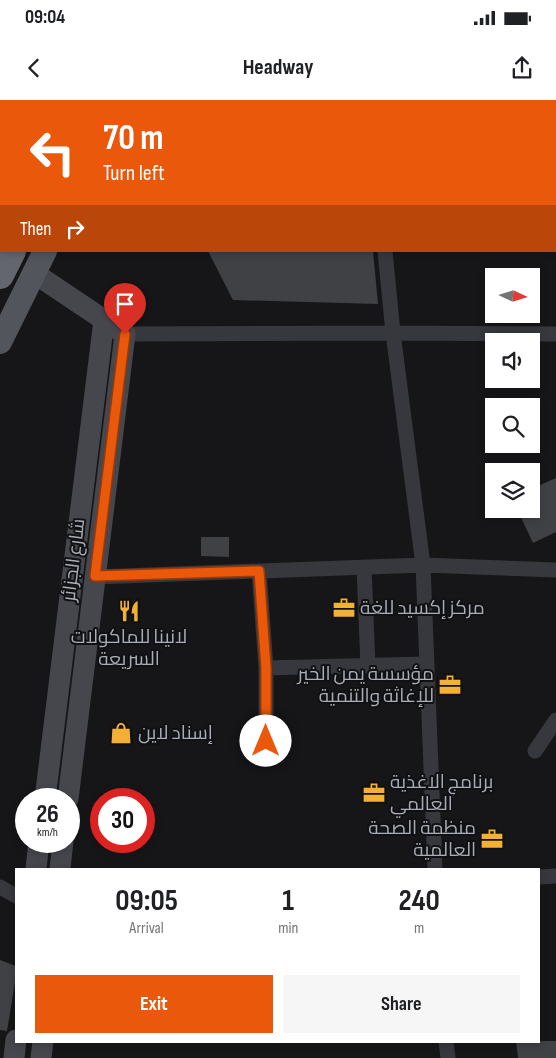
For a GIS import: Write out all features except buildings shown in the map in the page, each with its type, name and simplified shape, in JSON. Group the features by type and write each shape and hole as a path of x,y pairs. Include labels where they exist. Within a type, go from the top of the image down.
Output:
{"highway":[{"path":"0,275 12,252"}],"main road":[{"path":"0,342 44,252"},
{"path":"34,272 125,334"},
{"name":"شارع الجزائر","path":"46,788 104,320"},
{"name":"شارع الجزائر","path":"69,788 125,334"},
{"path":"36,868 38,853"},
{"path":"60,868 62,853"},
{"path":"14,1058 16,1043"},
{"path":"41,1058 43,1043"}],"street":[{"path":"385,252 393,333 423,565 435,868"},
{"path":"125,334 556,334"},
{"path":"95,576 423,565 556,570"},
{"path":"364,567 368,666"},
{"path":"259,571 266,668 266,741"},
{"path":"266,668 426,664"},
{"path":"535,751 556,720"},
{"path":"540,877 556,876"},
{"path":"0,888 15,896"},
{"path":"446,1043 448,1058"}],"place":[{"name":"مركز إكسيد للغة","path":"344,608"},
{"name":"لانينا للماكولات السريعة","path":"129,611"},
{"name":"مؤسسة يمن الخير للإغاثة والتنمية","path":"450,685"},
{"name":"إسناد لاين","path":"121,733"},
{"name":"برنامج الاغذية العالمي","path":"374,793"},
{"name":"منظمة الصحة العالمية","path":"492,839"}],"route":[{"path":"125,334 95,576 259,571 266,668 266,741"}]}
